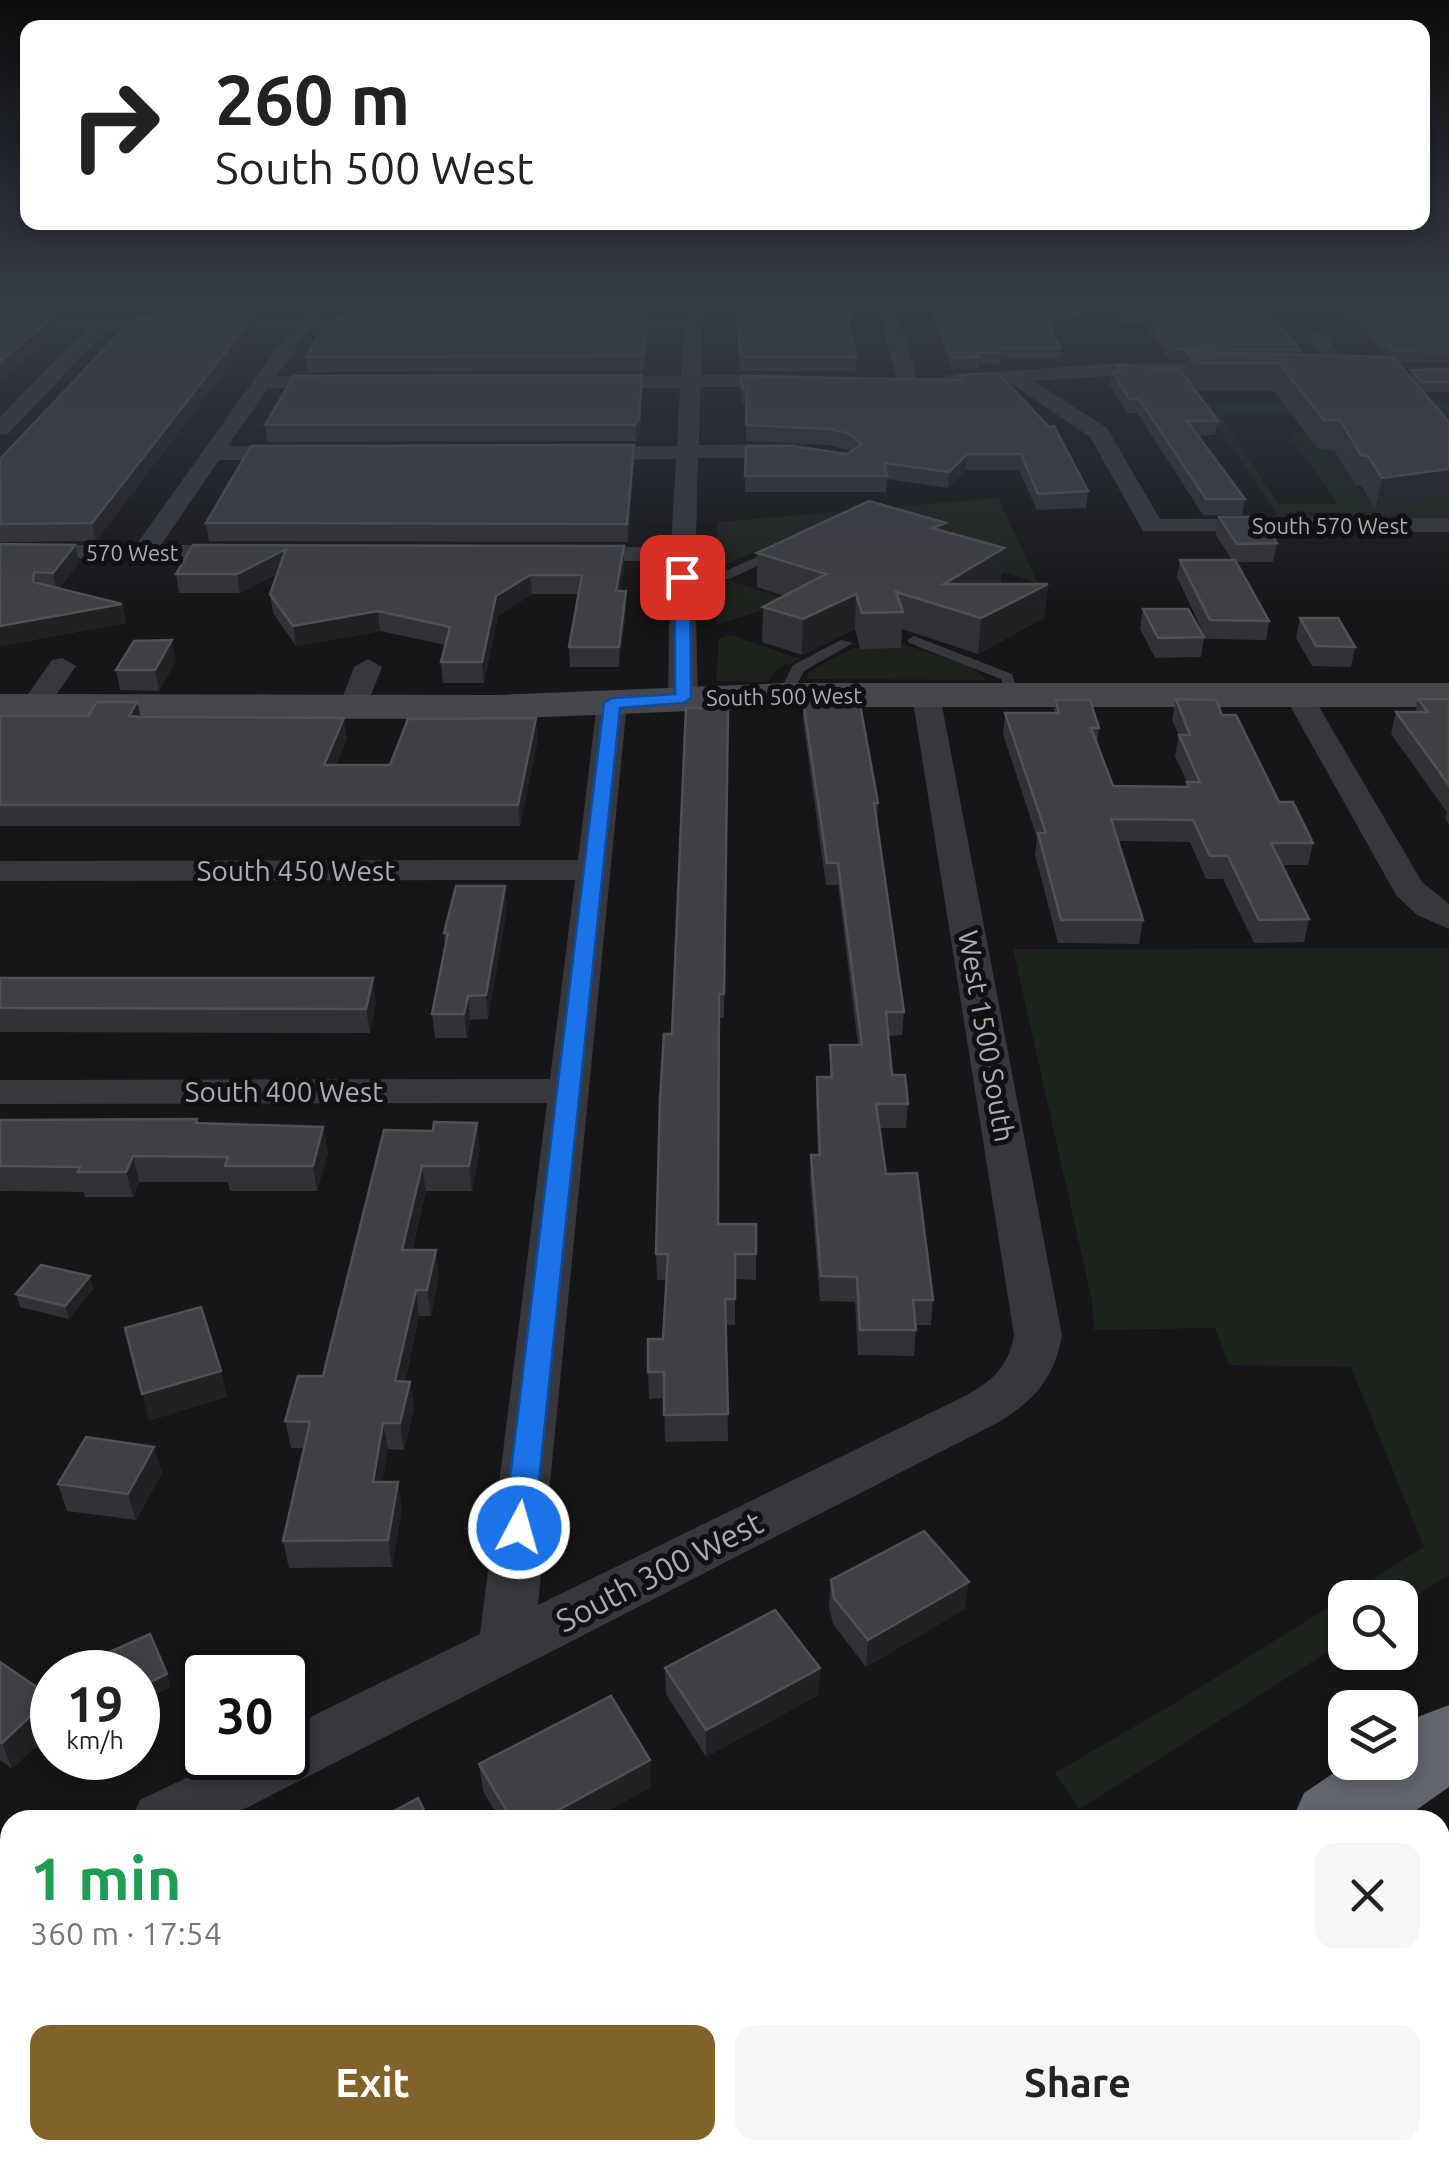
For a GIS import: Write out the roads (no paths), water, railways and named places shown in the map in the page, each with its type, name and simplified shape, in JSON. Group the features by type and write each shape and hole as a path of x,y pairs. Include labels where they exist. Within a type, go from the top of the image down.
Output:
{"highway":[{"path":"1348,1810 1449,1740"}],"main road":[{"name":"South 500 West","path":"17,706 354,707 612,703 785,695 1449,695"}],"street":[{"path":"0,429 21,408"},
{"path":"143,552 242,408"},
{"path":"683,698 689,408"},
{"name":"South 570 West","path":"1061,408 1099,433 1152,526 1449,525"},
{"path":"210,454 316,453"},
{"path":"550,453 810,454"},
{"name":"570 West","path":"0,552 272,552"},
{"path":"544,554 683,566"},
{"path":"17,706 62,666"},
{"path":"354,707 368,667"},
{"name":"West 1500 South","path":"926,694 1038,1336 1034,1361 1026,1377"},
{"path":"1298,695 1408,888 1429,908 1449,918"},
{"path":"506,1648 612,703"},
{"name":"South 450 West","path":"0,871 593,870"},
{"name":"South 400 West","path":"0,1092 569,1092"},
{"name":"South 300 West","path":"310,1746 982,1409 1013,1391 1026,1377"},
{"name":"South 300 West","path":"182,1810 241,1780"}],"lane":[{"path":"683,566 725,576 798,544"},
{"path":"914,640 1007,677 1012,695"},
{"path":"785,695 798,668 846,643"}]}
